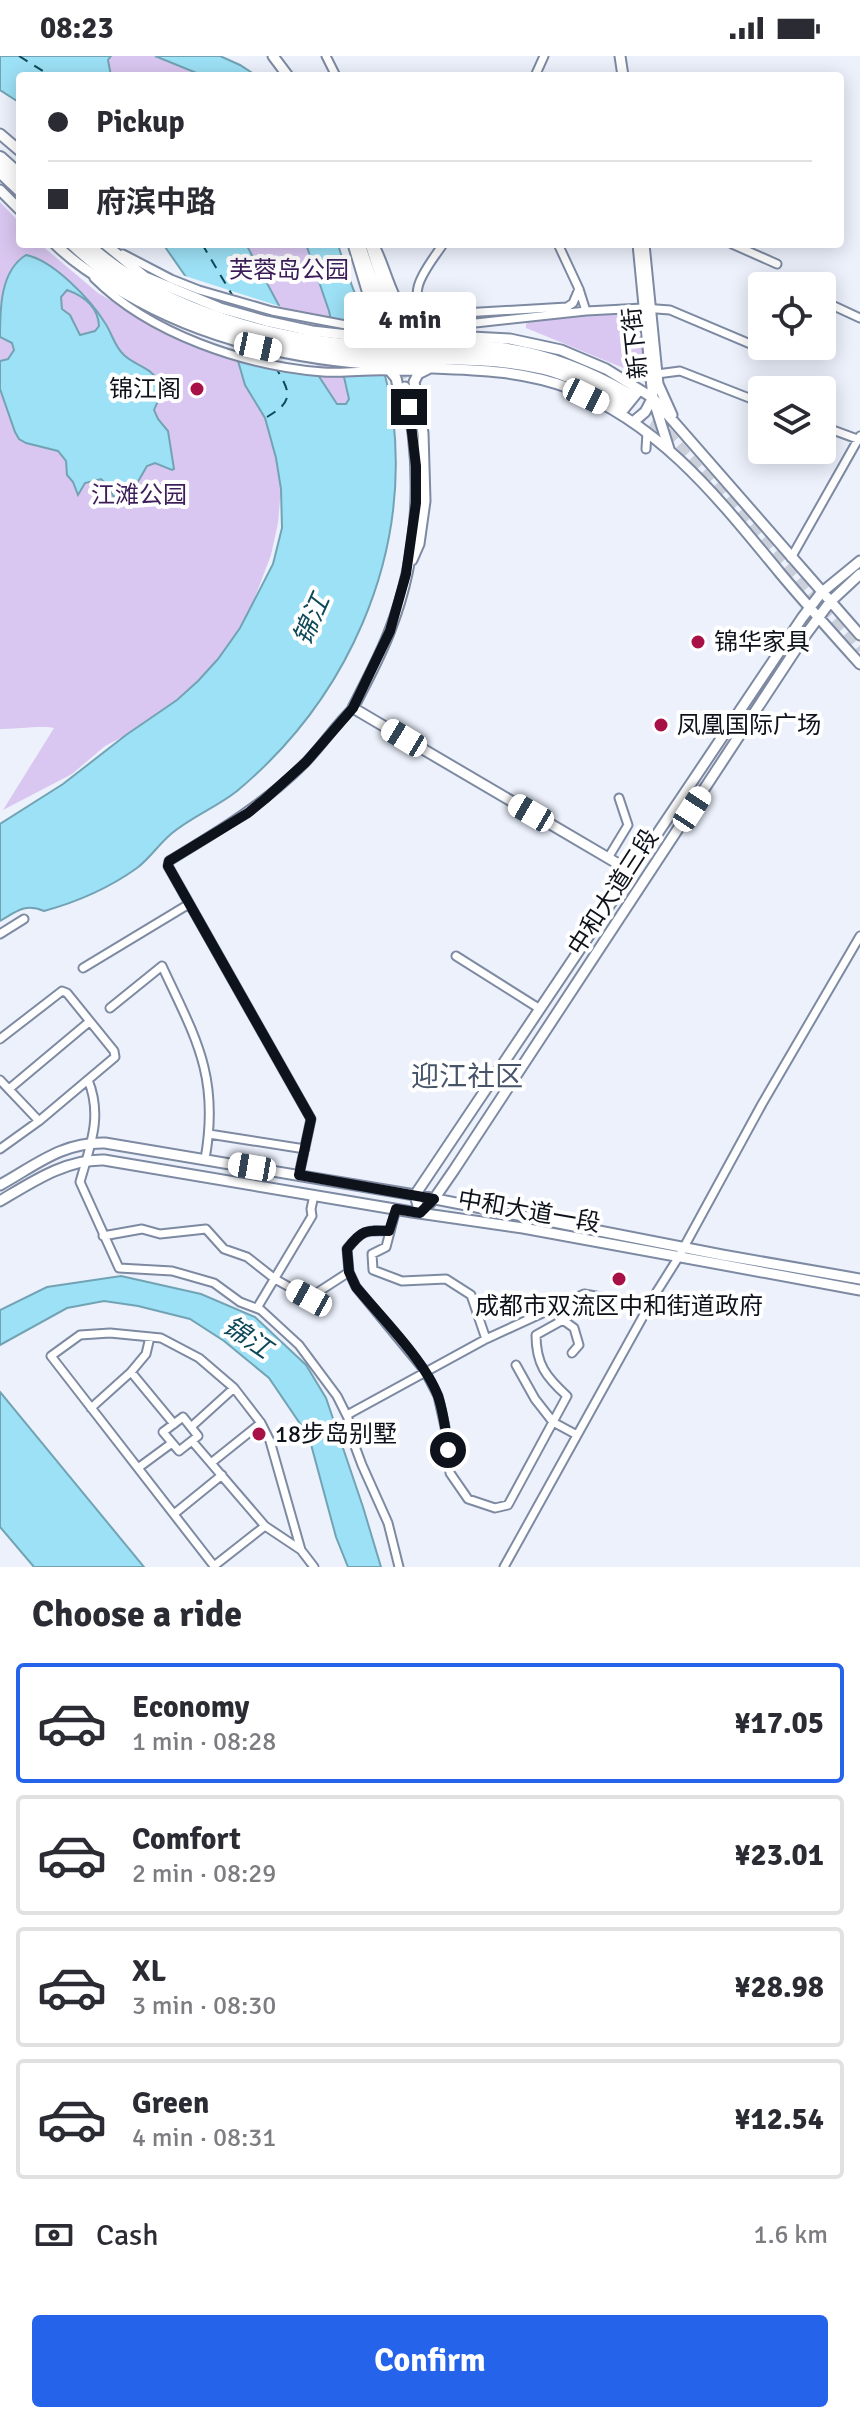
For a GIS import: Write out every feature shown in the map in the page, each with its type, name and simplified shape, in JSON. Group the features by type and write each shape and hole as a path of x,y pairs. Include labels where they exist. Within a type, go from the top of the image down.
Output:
{"highway":[{"path":"0,158 16,172"},
{"path":"0,171 16,186"},
{"path":"78,248 104,271 161,299 231,322 306,340 381,351 472,347 528,354 590,374 625,399"},
{"path":"91,248 161,299"}],"main road":[{"path":"0,134 16,148"},
{"path":"0,190 16,206"},
{"path":"60,248 86,271 161,299 230,340 307,358 381,351 425,336 483,337 539,345 606,369 625,399 633,422 669,449 727,508 809,608 860,664"},
{"path":"106,248 122,273"},
{"path":"108,248 145,277 161,299"},
{"path":"355,248 381,307 407,328 425,336"},
{"path":"361,248 381,307"},
{"path":"373,248 381,307 381,351 406,385 416,466 414,517 406,574 390,631 353,708 632,872"},
{"name":"新下街","path":"639,248 658,379 682,432"},
{"name":"新下街","path":"644,248 653,398 669,449"},
{"path":"381,351 427,370 495,372 533,377 570,389 625,399 653,398"},
{"path":"406,385 427,370"},
{"path":"633,422 645,412 658,379"},
{"path":"653,398 860,635"},
{"path":"420,1213 415,1195 809,608 821,593 860,561"},
{"name":"中和大道三段","path":"420,1213 434,1199 818,618 860,574"},
{"path":"2,1181 60,1150 92,1142"},
{"name":"中和大道一段","path":"92,1142 415,1195 860,1279"},
{"name":"中和大道一段","path":"4,1199 51,1173 86,1159 128,1162 523,1228 860,1290"}],"street":[{"path":"375,248 400,307 411,316 567,307 573,303 579,289"},
{"path":"428,316 418,306 417,292 441,248"},
{"path":"560,248 586,311"},
{"path":"741,248 777,264"},
{"path":"161,299 199,290 272,311 381,351 407,328 647,308 670,310 748,343"},
{"path":"836,307 860,318"},
{"path":"658,379 680,371 748,398"},
{"path":"646,449 647,431"},
{"path":"791,558 859,439 836,431"},
{"path":"299,1175 311,1119 170,870 169,861 248,813 271,794 306,762 353,708"},
{"path":"608,858 628,825 619,798"},
{"path":"83,968 189,904"},
{"path":"0,934 24,919"},
{"path":"504,1567 762,1104 860,936"},
{"path":"456,956 540,1009"},
{"path":"110,1008 162,966 201,1049 210,1092 205,1159"},
{"path":"0,1039 62,991 67,993 114,1051 115,1057 39,1121 1,1145"},
{"path":"9,1089 89,1022"},
{"path":"0,1080 39,1121"},
{"path":"88,1080 96,1106 92,1142 80,1182 119,1268 172,1271 214,1283 240,1302 261,1310 299,1345 337,1396 347,1415 362,1465 388,1523 399,1567"},
{"path":"209,1134 305,1149"},
{"path":"257,1308 312,1216 314,1195"},
{"path":"396,1209 386,1247 372,1254 373,1270 402,1281 446,1279 471,1295 486,1339"},
{"path":"103,1236 142,1229 160,1234 206,1229 224,1249 247,1257 275,1279 309,1298 349,1272"},
{"path":"389,1231 360,1233 347,1249 349,1272 356,1287 425,1371 438,1396 450,1473 468,1499 495,1508 508,1505 567,1396 550,1380 536,1354 536,1335 563,1320 574,1328 579,1345 572,1353"},
{"path":"347,1415 486,1339 584,1294 607,1298"},
{"path":"265,1526 214,1566 51,1356 80,1335 110,1333 161,1338 199,1358 234,1388 261,1423 270,1441 301,1550"},
{"path":"91,1408 146,1354 150,1337"},
{"path":"516,1365 535,1399 553,1422 577,1435"},
{"path":"131,1372 174,1424"},
{"path":"191,1427 234,1388"},
{"path":"183,1417 191,1427 198,1436 179,1451 163,1432 183,1417"},
{"path":"211,1463 261,1423"},
{"path":"192,1441 265,1526 301,1550 314,1567"},
{"path":"138,1468 172,1443"},
{"path":"174,1514 222,1475"}],"green space":[{"path":"111,56 155,56 194,72 110,72 108,60"},
{"name":"江滩公园","path":"0,202 16,219 16,248 45,248 98,293 179,340 238,361 245,385 265,418 273,442 281,489 271,555 252,605 218,659 177,700 105,746 72,774 3,810 54,728 0,729"},
{"name":"芙蓉岛公园","path":"248,248 307,248 329,311 349,399 346,404 338,404 307,358"},
{"path":"640,310 646,374 643,376 526,328 531,320"}],"water":[{"path":"0,56 111,56 108,60 110,72 16,72 16,100 0,90"},
{"path":"155,56 220,56 251,72 194,72"},
{"name":"锦江","path":"166,248 248,248 307,358 337,404 346,404 349,399 329,311 307,248 339,248 384,371 393,416 396,470 391,522 380,574 363,623 339,670 310,714 276,754 237,791 179,828 142,864 115,882 69,903 44,911 21,909 0,921 0,824 63,784 198,681 240,628 273,564 282,528 276,458 265,418 245,385 238,361 209,310"},
{"path":"26,255 48,264 59,273 81,293 99,314 121,351 155,376 160,392 154,410 168,431 174,469 155,463 147,466 136,485 127,487 116,497 101,479 85,483 78,495 67,475 66,461 58,451 19,439 0,389 0,361 8,359 14,350 12,343 0,337 1,303 6,281 17,262","holes":["67,290 89,303 96,313 99,326 95,331 80,335 70,315 62,309 61,297"]},
{"name":"锦江","path":"121,1276 201,1294 255,1317 306,1365 326,1398 381,1567 348,1567 336,1537 309,1437 269,1378 224,1341 190,1319 104,1301 67,1308 0,1345 0,1310 47,1287"},
{"path":"0,1392 144,1567 34,1567 0,1527"}],"pier":[{"path":"179,274 285,308 323,374 230,354"}],"ferry route":[{"path":"19,56 45,72"},
{"path":"204,248 234,298"},
{"path":"266,351 273,363"},
{"path":"267,417 282,406 287,396 285,384 276,368"}],"tunnel":[{"path":"381,306 405,387"},
{"path":"621,403 662,428 860,651"}],"place":[{"name":"锦江阁","path":"197,389"},
{"name":"锦华家具","path":"698,642"},
{"name":"凤凰国际广场","path":"661,725"},
{"name":"成都市双流区中和街道政府","path":"619,1279"},
{"name":"18步岛别墅","path":"259,1434"}],"district":[{"name":"迎江社区","path":"467,1077"}],"route":[{"path":"409,407 416,466 416,503 406,574 390,631 353,708 283,784 248,813 169,861 168,866 311,1119 299,1175 434,1199 420,1213 396,1209 389,1231 360,1233 347,1249 349,1272 356,1287 425,1371 438,1396 448,1450"}]}
